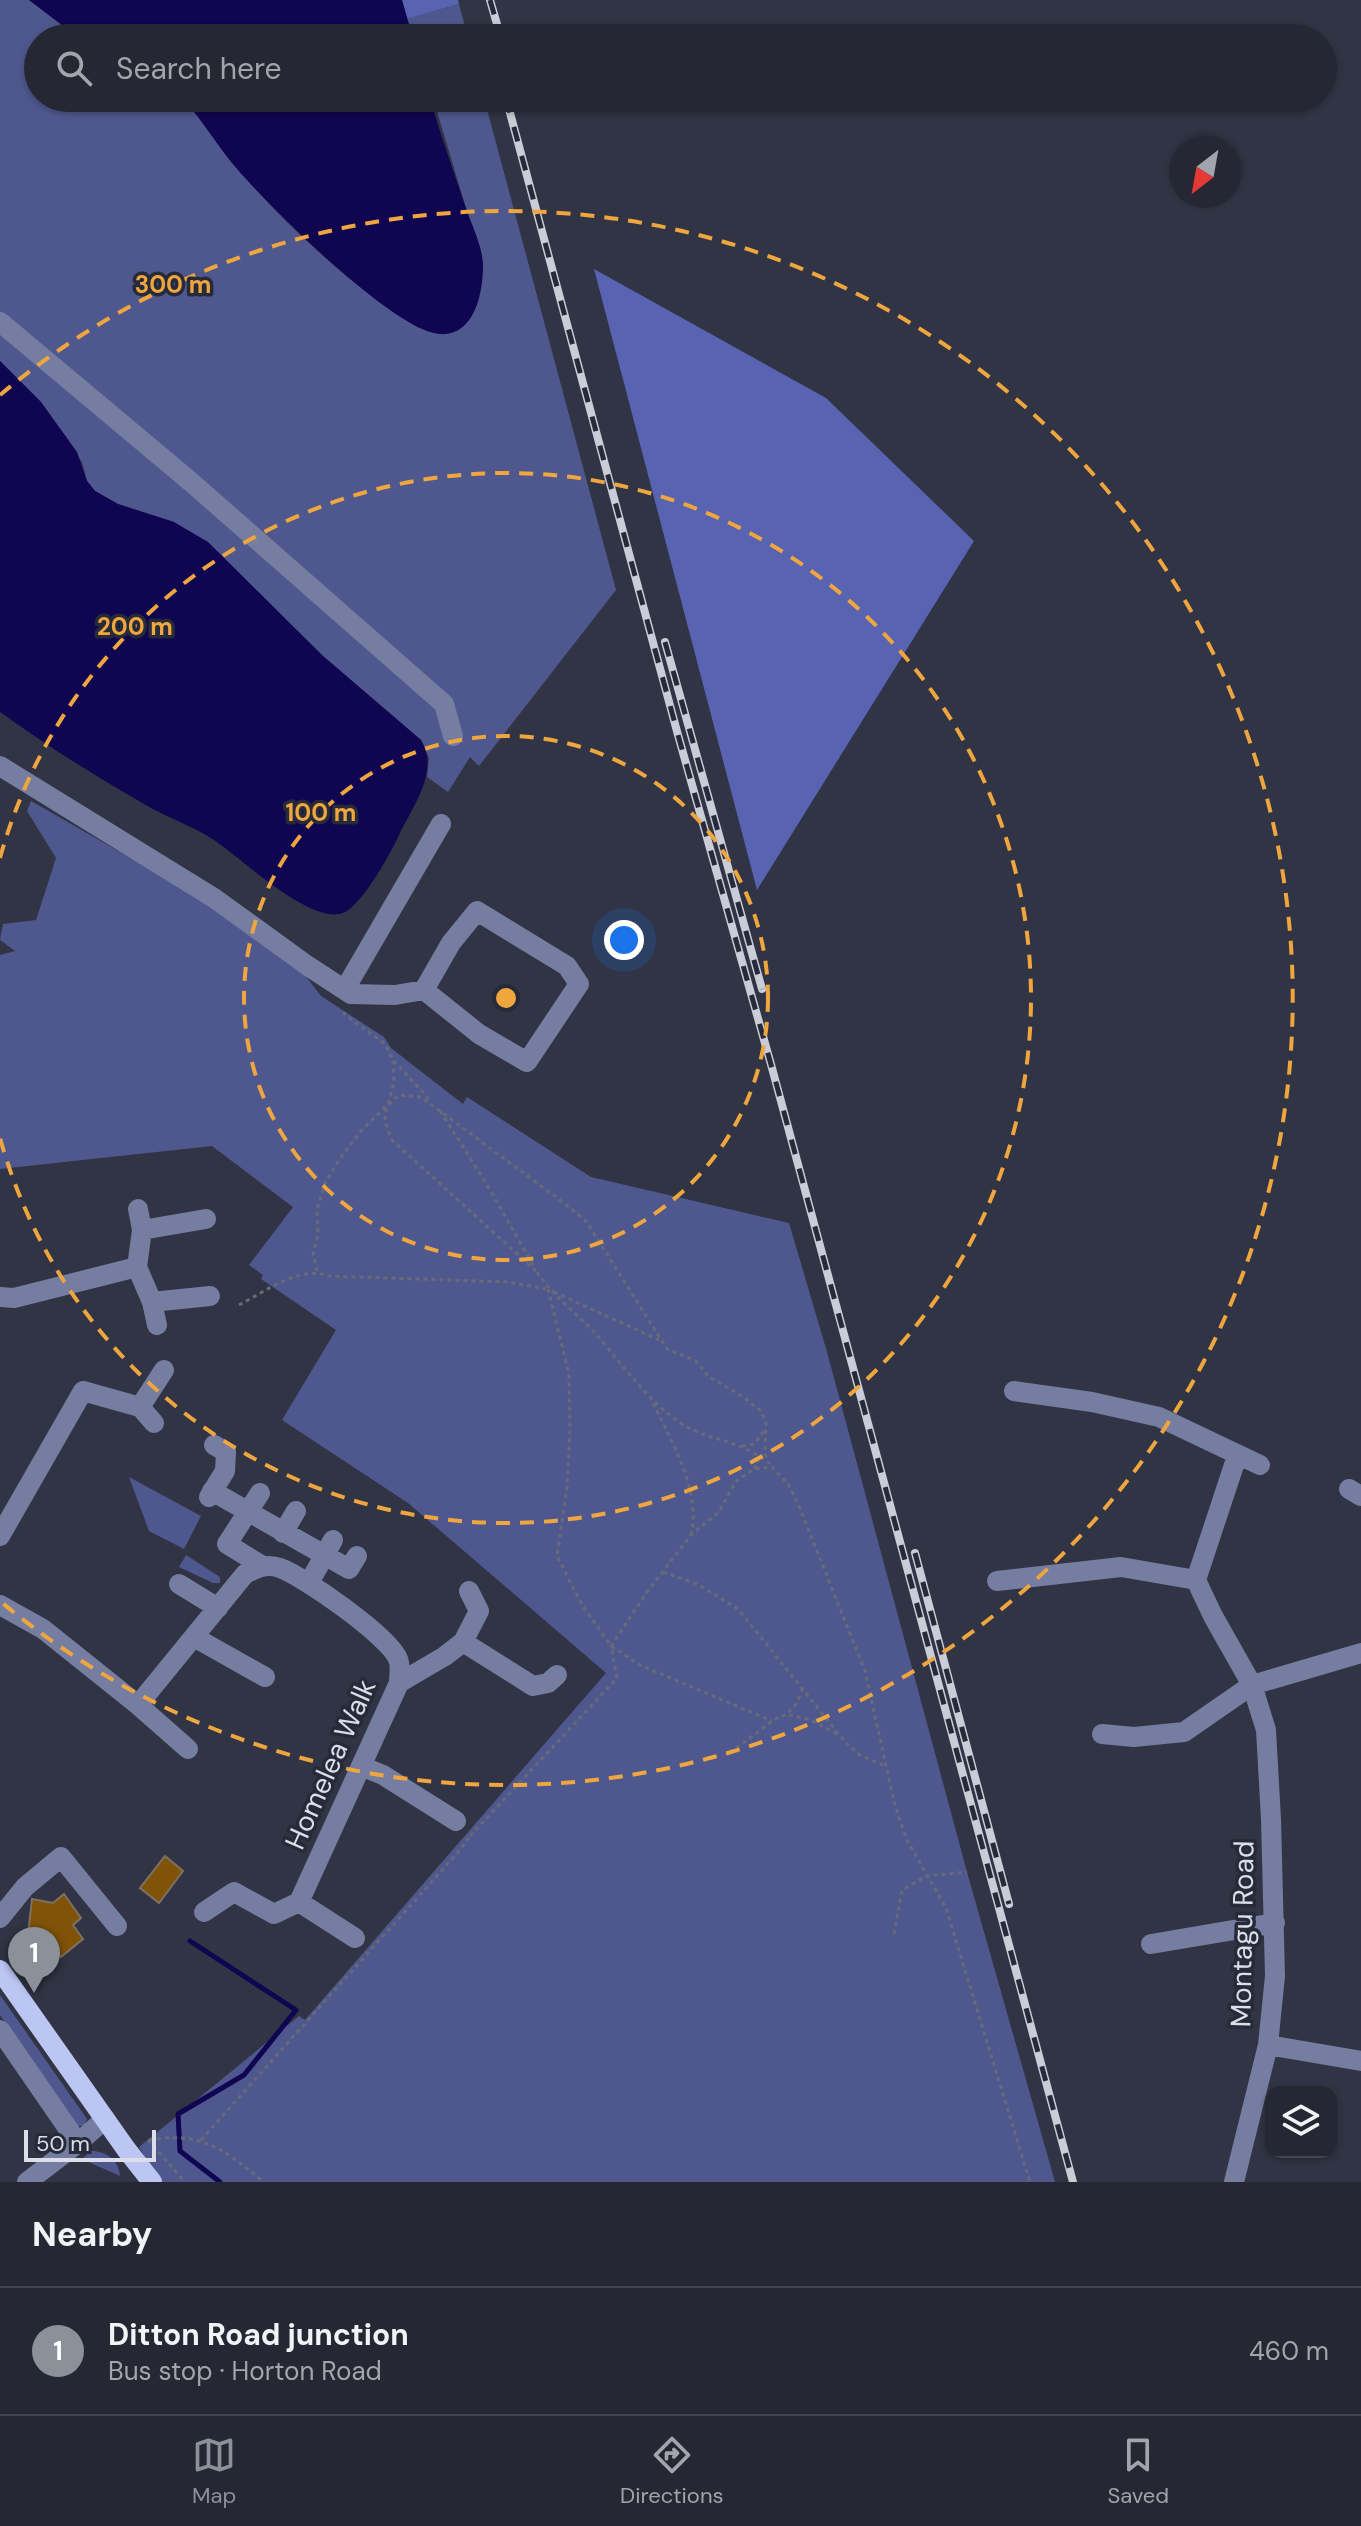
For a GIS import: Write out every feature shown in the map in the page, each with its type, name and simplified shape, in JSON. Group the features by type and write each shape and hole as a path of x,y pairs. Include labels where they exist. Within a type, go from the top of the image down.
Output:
{"main road":[{"path":"0,1970 152,2182"}],"street":[{"path":"0,322 191,482 444,704 453,736"},
{"path":"0,766 214,898 348,992 395,995 424,990 479,1034 527,1062 579,984 567,966 477,911 451,943 424,990"},
{"path":"348,992 441,824"},
{"path":"138,1209 142,1230 137,1267 152,1302 157,1325"},
{"path":"142,1230 206,1219"},
{"path":"0,1297 14,1298 137,1267"},
{"path":"152,1302 210,1296"},
{"path":"140,1407 164,1370"},
{"path":"0,1536 83,1391 140,1407 154,1423"},
{"path":"1014,1391 1092,1402 1159,1417 1260,1465"},
{"path":"214,1445 226,1452 225,1471 211,1494 283,1533 328,1548 353,1562"},
{"path":"997,1581 1121,1567 1196,1580 1237,1456"},
{"path":"248,1513 260,1493"},
{"path":"283,1533 296,1511"},
{"name":"Homelea Walk","path":"248,1513 227,1544 261,1565 280,1568 335,1602 386,1640 399,1660 399,1683 299,1902"},
{"path":"314,1574 328,1548"},
{"path":"138,1705 245,1574 261,1565"},
{"name":"Montagu Road","path":"1196,1580 1252,1685 1266,1730 1275,1976 1268,2045 1234,2182"},
{"path":"179,1584 218,1608"},
{"path":"399,1683 463,1642 479,1611 469,1591"},
{"path":"0,1605 43,1629 188,1749"},
{"path":"194,1637 265,1677"},
{"path":"463,1642 533,1686 548,1683 557,1675"},
{"path":"1102,1734 1134,1737 1184,1732 1252,1685 1361,1653"},
{"path":"361,1766 383,1775 463,1829"},
{"path":"0,1918 25,1887 61,1857 117,1926"},
{"path":"204,1912 234,1892 274,1914 299,1902 355,1938"},
{"path":"1151,1944 1275,1923"},
{"path":"0,2030 78,2143"},
{"path":"1268,2045 1361,2061"},
{"path":"27,2182 105,2119"}],"path":[{"path":"348,992 344,1014 385,1044 393,1060 437,1107 548,1289 682,1423 700,1433 758,1454 788,1484 865,1671 895,1806 903,1829 946,1908 1030,2182"},
{"path":"393,1060 394,1082 384,1114 392,1140 536,1271"},
{"path":"317,1272 313,1253 318,1235 317,1210 325,1183 362,1130 388,1104 399,1095 421,1097 586,1221 661,1341 676,1355 696,1361 717,1383 761,1411 766,1428 765,1454 771,1466"},
{"path":"239,1305 298,1276 317,1272 328,1276 508,1282 548,1289 661,1341"},
{"path":"548,1289 569,1374 569,1459 557,1556 582,1605 611,1646 640,1665 772,1721"},
{"path":"649,1393 683,1467 695,1518 691,1535"},
{"path":"742,1446 754,1444 766,1428"},
{"path":"201,2140 463,1829 617,1678 611,1646 691,1535 719,1512 736,1481 754,1469 758,1454"},
{"path":"754,1469 771,1466"},
{"path":"663,1572 697,1584 738,1609 840,1736 860,1755 887,1767"},
{"path":"730,1753 772,1721 787,1714 797,1703 802,1690"},
{"path":"787,1714 811,1720 840,1736"},
{"path":"894,1934 902,1890 927,1876 967,1872"},
{"path":"126,2149 168,2137 201,2140 225,2151 264,2182"},
{"path":"149,2140 185,2182"}],"shaded area":[{"path":"0,0 29,0 61,24 24,24 24,112 194,112 239,171 301,236 346,276 419,328 483,265 437,112 488,112 616,590 479,766 470,757 448,792 427,777 429,758 421,740 174,522 118,504 95,491 87,481 82,462 41,402 0,361"},
{"path":"29,0 402,0 409,24 61,24"},
{"path":"402,0 458,0 459,4 407,19"},
{"path":"459,4 464,24 409,24 407,19"},
{"path":"194,112 434,112 482,253 481,289 468,321 461,329 439,334 418,327 392,312 363,290 254,188"},
{"path":"594,269 826,398 974,541 757,890"},
{"path":"0,361 41,402 77,452 87,481 95,491 118,504 174,522 208,542 323,656 421,740 428,764 417,800 383,866 350,909 329,914 295,900 214,840 152,809 0,712"},
{"path":"31,801 202,899 300,969 321,996 384,1037 391,1048 463,1104 467,1097 591,1177 789,1223 1055,2182 160,2182 139,2147 299,2016 305,2020 606,1673 408,1503 282,1420 336,1330 261,1279 263,1275 249,1265 293,1207 212,1146 0,1169 0,955 15,951 0,940 3,924 36,920 56,858 27,811"},
{"path":"129,1477 201,1516 184,1549 149,1531"},
{"path":"186,1555 220,1577 220,1583 213,1583 179,1567"},
{"path":"0,1995 87,2119 84,2126 78,2126 0,2015"},
{"path":"91,2151 111,2158 120,2176 82,2159"}],"building":[{"path":"165,1856 183,1871 159,1903 140,1888"},
{"path":"64,1894 81,1918 73,1925 83,1939 61,1957 57,1951 37,1947 28,1935 32,1899 53,1903"}],"waterway":[{"path":"190,1941 296,2010 244,2075 178,2114 180,2151 220,2182"}],"railway":[{"path":"490,0 497,24"},
{"path":"510,112 1073,2182"},
{"path":"665,642 762,989"},
{"path":"915,1553 1009,1904"}],"place":[{"name":"Ditton Road junction","path":"34,1993"}]}
